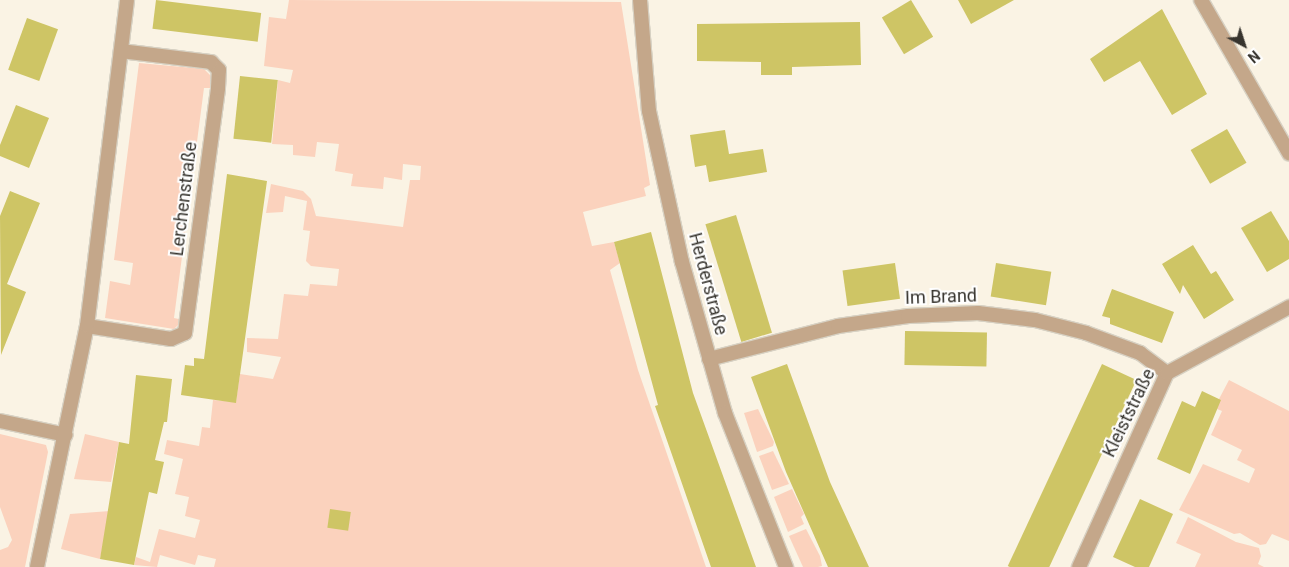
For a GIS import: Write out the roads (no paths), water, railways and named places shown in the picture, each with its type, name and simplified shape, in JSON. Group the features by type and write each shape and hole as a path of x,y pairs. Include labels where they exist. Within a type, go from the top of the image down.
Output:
{"street":[{"path":"37,567 66,435 87,326 127,0"},
{"name":"Herderstraße","path":"640,0 648,103 656,153 709,359 744,465 786,567"},
{"path":"1202,0 1289,153"},
{"name":"Lerchenstraße","path":"87,326 171,339 185,333 216,98 219,70 211,62 122,51"},
{"name":"Kleiststraße","path":"1079,567 1167,373 1289,307"},
{"name":"Im Brand","path":"709,359 838,326 908,316 978,313 1035,320 1086,333 1140,353 1167,373"},
{"path":"0,420 66,435"}]}
